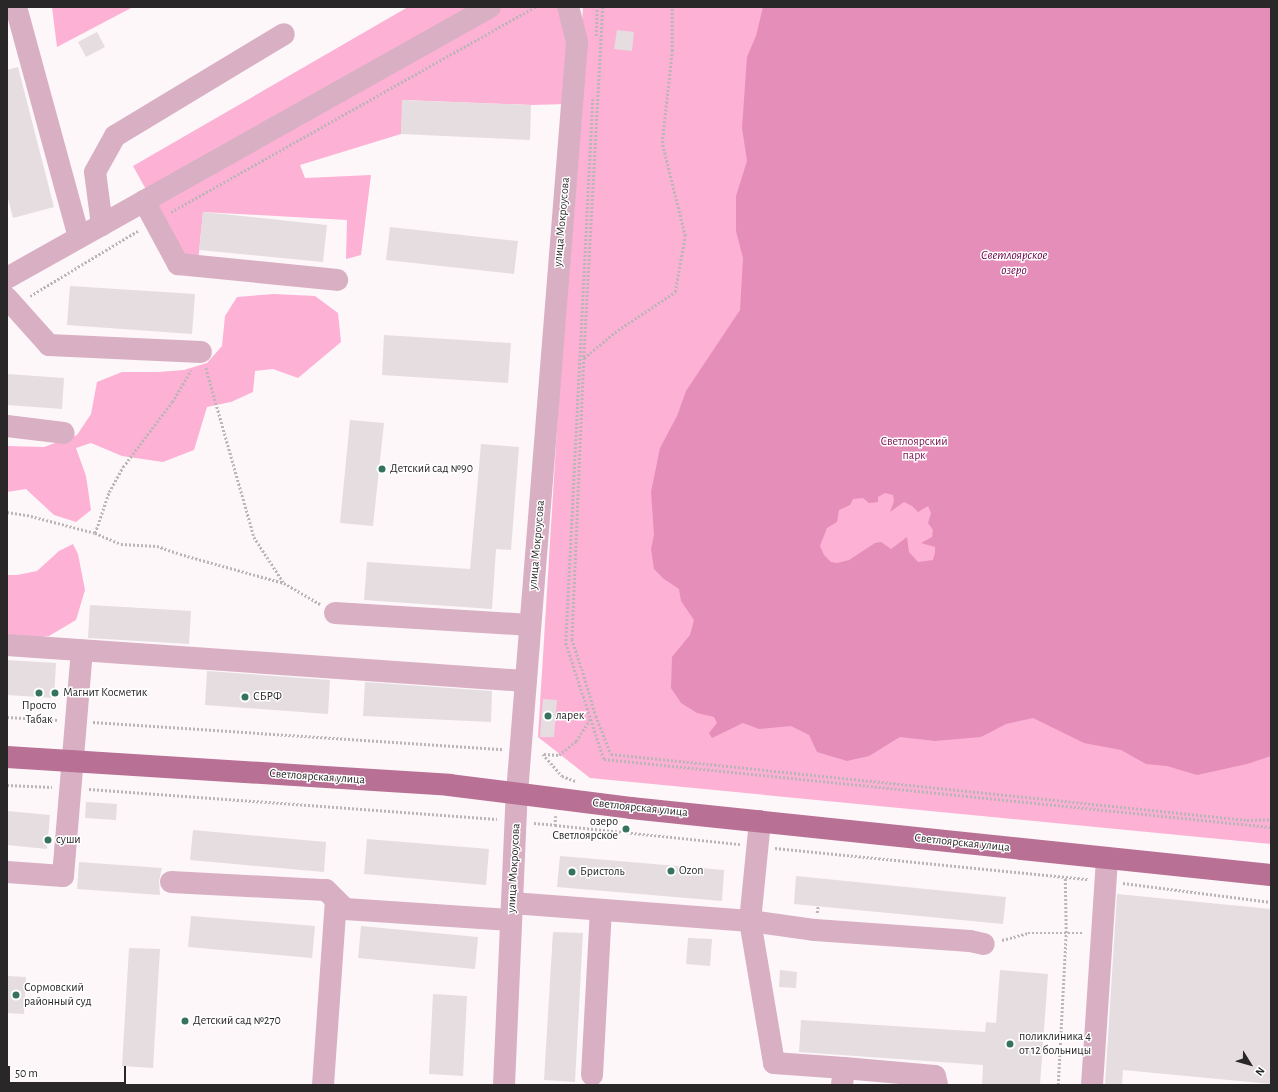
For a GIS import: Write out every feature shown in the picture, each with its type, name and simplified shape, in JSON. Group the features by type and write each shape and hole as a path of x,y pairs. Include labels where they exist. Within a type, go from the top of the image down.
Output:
{"main road":[{"name":"Светлоярская улица","path":"7,757 449,785 559,799 1107,859 1271,875"}],"street":[{"path":"16,7 79,237"},
{"path":"7,278 490,7"},
{"name":"улица Мокроусова","path":"504,1085 517,793 577,42 568,7"},
{"path":"102,225 95,172 115,136 284,34"},
{"path":"144,201 178,264 337,280"},
{"path":"10,302 49,345 201,352"},
{"path":"7,426 64,433"},
{"path":"335,613 530,625"},
{"path":"7,645 526,681"},
{"path":"7,872 62,876 82,650"},
{"path":"760,821 750,921 774,1063 843,1077 935,1076 937,1085"},
{"path":"1092,1085 1107,859"},
{"path":"171,882 326,890 345,910 512,912 601,910 750,921 815,930 970,941 984,944"},
{"path":"323,1085 336,900"},
{"path":"592,1075 601,910"}],"path":[{"path":"10,302 535,7"},
{"path":"596,39 597,7"},
{"path":"603,7 584,358 572,639 596,716 611,754 1247,820 1271,819"},
{"path":"584,358 618,330 675,292 684,236 662,144 672,51 672,7"},
{"path":"593,94 566,643 604,760 1270,826"},
{"path":"94,533 109,492 123,467 172,402 201,352"},
{"path":"201,352 254,537 284,583"},
{"path":"7,512 27,515 94,533 121,544 157,546 180,554 284,583 335,613"},
{"path":"7,717 496,747 520,753 559,755 576,741 591,718"},
{"path":"555,825 562,776"},
{"path":"7,785 70,788 516,820 1105,881 1271,902"},
{"path":"1058,1085 1066,933 1065,877"},
{"path":"984,944 1028,933 1102,934"}],"green space":[{"path":"52,7 133,7 57,47"},
{"path":"408,7 561,7 571,42 567,104 531,105 403,100 401,134 300,165 305,178 371,175 361,255 346,259 347,220 203,212 198,263 184,262 169,231 133,166"},
{"name":"Светлоярское озеро","path":"583,7 1271,7 1271,844 590,778 538,737"},
{"path":"274,294 315,296 338,313 341,342 298,378 273,369 255,371 253,392 231,402 207,407 194,450 163,462 122,456 91,443 76,448 86,476 91,510 76,522 54,515 26,489 7,492 7,446 44,447 77,435 91,414 97,382 122,372 184,370 207,363 222,346 225,316 237,297"},
{"path":"73,544 78,554 85,590 76,620 49,636 24,639 7,637 7,575 17,575 37,571 59,551"}],"water":[{"name":"Светлоярское озеро","path":"763,7 1271,7 1271,756 1247,764 1197,775 1167,766 1146,764 1121,750 1084,743 1033,718 1006,724 981,737 935,741 900,737 869,756 847,761 817,752 809,735 791,726 759,729 743,723 712,738 709,733 717,723 714,717 697,713 681,703 671,688 672,657 690,635 694,620 681,601 679,589 664,579 654,569 651,549 654,535 651,492 660,448 677,416 686,391 740,310 743,258 736,231 736,196 747,161 742,128 747,57 756,36","holes":["885,493 893,495 894,501 890,512 904,502 912,506 918,512 928,506 931,513 928,523 933,530 932,537 921,543 935,547 933,560 918,562 909,552 907,537 891,549 881,542 875,543 849,560 837,563 831,562 824,555 820,546 827,528 837,522 839,510 850,505 853,499 863,498 869,503 878,502 878,497"]}],"building":[{"path":"617,30 634,32 632,51 614,49"},
{"path":"97,32 105,47 86,57 78,42"},
{"path":"18,67 54,207 13,218 7,195 7,70"},
{"path":"402,100 531,105 530,140 401,134"},
{"path":"203,212 327,225 323,262 199,250"},
{"path":"390,227 518,241 514,274 386,260"},
{"path":"70,286 195,294 192,334 67,325"},
{"path":"384,335 511,343 508,383 382,375"},
{"path":"7,374 64,378 62,409 7,405"},
{"path":"350,420 384,423 373,526 340,523"},
{"path":"481,444 519,447 511,550 496,549 492,609 364,600 367,562 470,569"},
{"path":"90,605 191,611 189,644 88,638"},
{"path":"7,660 56,663 54,698 7,695"},
{"path":"207,671 330,680 328,714 205,705"},
{"path":"365,682 492,691 491,722 363,716"},
{"path":"543,699 557,700 554,737 540,737"},
{"path":"86,802 117,804 116,820 85,818"},
{"path":"7,811 50,815 47,849 7,845"},
{"path":"193,830 326,842 324,872 190,860"},
{"path":"367,839 489,849 486,885 364,874"},
{"path":"560,856 724,870 722,901 557,887"},
{"path":"79,862 162,868 159,881 160,895 77,889"},
{"path":"796,876 1006,897 1003,924 794,904"},
{"path":"1117,894 1271,909 1271,1084 1123,1070 1122,1085 1105,1085"},
{"path":"191,916 315,926 312,958 188,947"},
{"path":"361,926 478,937 475,969 358,958"},
{"path":"553,932 583,933 575,1082 544,1080"},
{"path":"688,938 712,939 710,966 686,964"},
{"path":"129,948 160,949 153,1068 122,1066"},
{"path":"780,970 797,972 796,988 779,987"},
{"path":"1000,970 1048,974 1040,1085 982,1085 983,1065 799,1052 801,1020 985,1032 986,1022 996,1023"},
{"name":"Сормовский районный суд","path":"7,976 26,977 24,1014 7,1013"},
{"path":"433,994 467,996 463,1076 429,1074"}],"place":[{"name":"Детский сад №90","path":"382,469"},
{"name":"Просто Табак","path":"39,693"},
{"name":"Магнит Косметик","path":"55,693"},
{"name":"СБРФ","path":"245,697"},
{"name":"ларек","path":"548,716"},
{"name":"озеро Светлоярское","path":"626,829"},
{"name":"суши","path":"48,840"},
{"name":"Ozon","path":"671,871"},
{"name":"Бристоль","path":"572,872"},
{"name":"Сормовский районный суд","path":"16,995"},
{"name":"Детский сад №270","path":"185,1021"},
{"name":"поликлиника 4 от 12 больницы","path":"1010,1044"}],"park label":[{"name":"Светлоярский парк","path":"914,449"}]}
